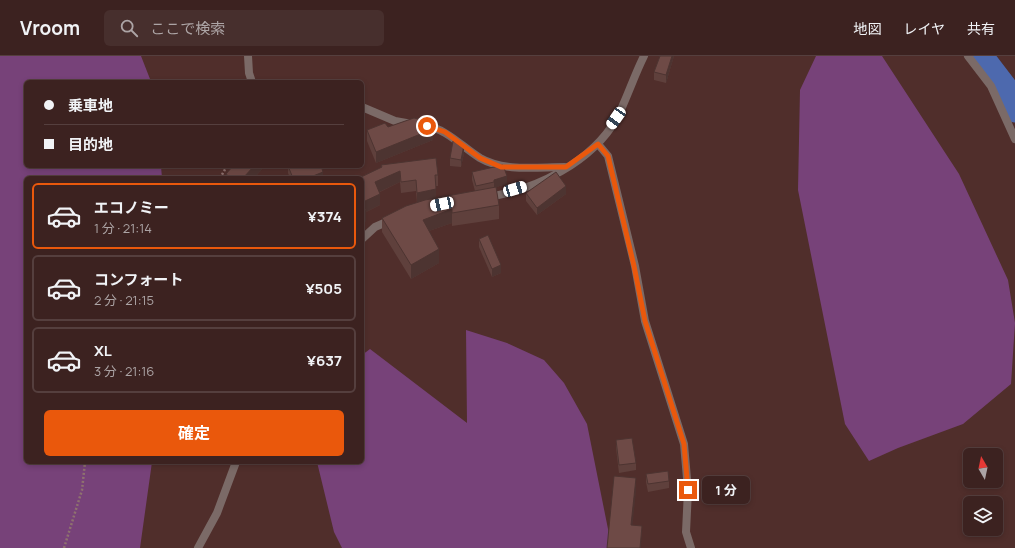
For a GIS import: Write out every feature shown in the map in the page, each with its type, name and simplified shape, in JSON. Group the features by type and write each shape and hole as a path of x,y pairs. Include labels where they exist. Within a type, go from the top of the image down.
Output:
{"street":[{"path":"248,56 249,73 251,80"},
{"path":"478,198 492,196 539,183 566,167 598,144 616,118 644,56"},
{"path":"968,56 992,86 1015,139"},
{"path":"364,108 395,121 427,126 445,132 480,158 501,167 566,167"},
{"path":"598,144 608,156 634,266 645,321 684,444 688,490 686,532 691,548"},
{"path":"364,237 375,227 396,218"},
{"path":"198,548 217,513 235,464"}],"path":[{"path":"64,548 82,490 85,464"}],"shaded area":[{"path":"0,56 141,56 150,80 24,80 24,168 161,168 162,176 24,176 24,464 152,464 140,548 0,548"},
{"path":"816,56 882,56 959,174 1008,280 1015,323 1011,384 963,424 898,448 869,461 845,424 798,190 800,90"},
{"path":"466,330 507,343 544,360 564,383 587,424 609,534 609,548 342,548 334,532 317,464 364,464 364,354 370,349 467,423"}],"building":[{"path":"660,56 672,56 666,75 654,72"},
{"path":"414,118 431,122 433,129 376,152 367,130 385,123 388,127"},
{"path":"453,141 464,145 461,160 450,158"},
{"path":"436,158 438,175 435,175 436,189 417,193 416,180 401,182 400,171 375,182 380,194 364,202 363,176 382,167 381,165"},
{"path":"503,165 507,176 494,180 494,182 476,186 472,172"},
{"path":"231,168 252,168 245,176 228,176 226,174"},
{"path":"289,168 322,168 323,172 313,176 292,176"},
{"path":"556,172 566,186 537,208 526,193"},
{"path":"496,187 499,205 452,213 452,209 423,220 439,249 411,265 382,218 406,206 425,200"},
{"path":"488,235 501,265 492,269 479,239"},
{"path":"632,438 636,463 619,465 616,440"},
{"path":"668,471 669,481 648,484 646,474"},
{"path":"614,476 636,478 631,525 642,526 640,548 607,548"}],"waterway":[{"path":"982,56 1005,86 1015,111"}],"route":[{"path":"427,126 445,132 480,158 501,167 566,167 585,155 598,144 608,156 634,266 645,321 684,444 688,490"}]}
